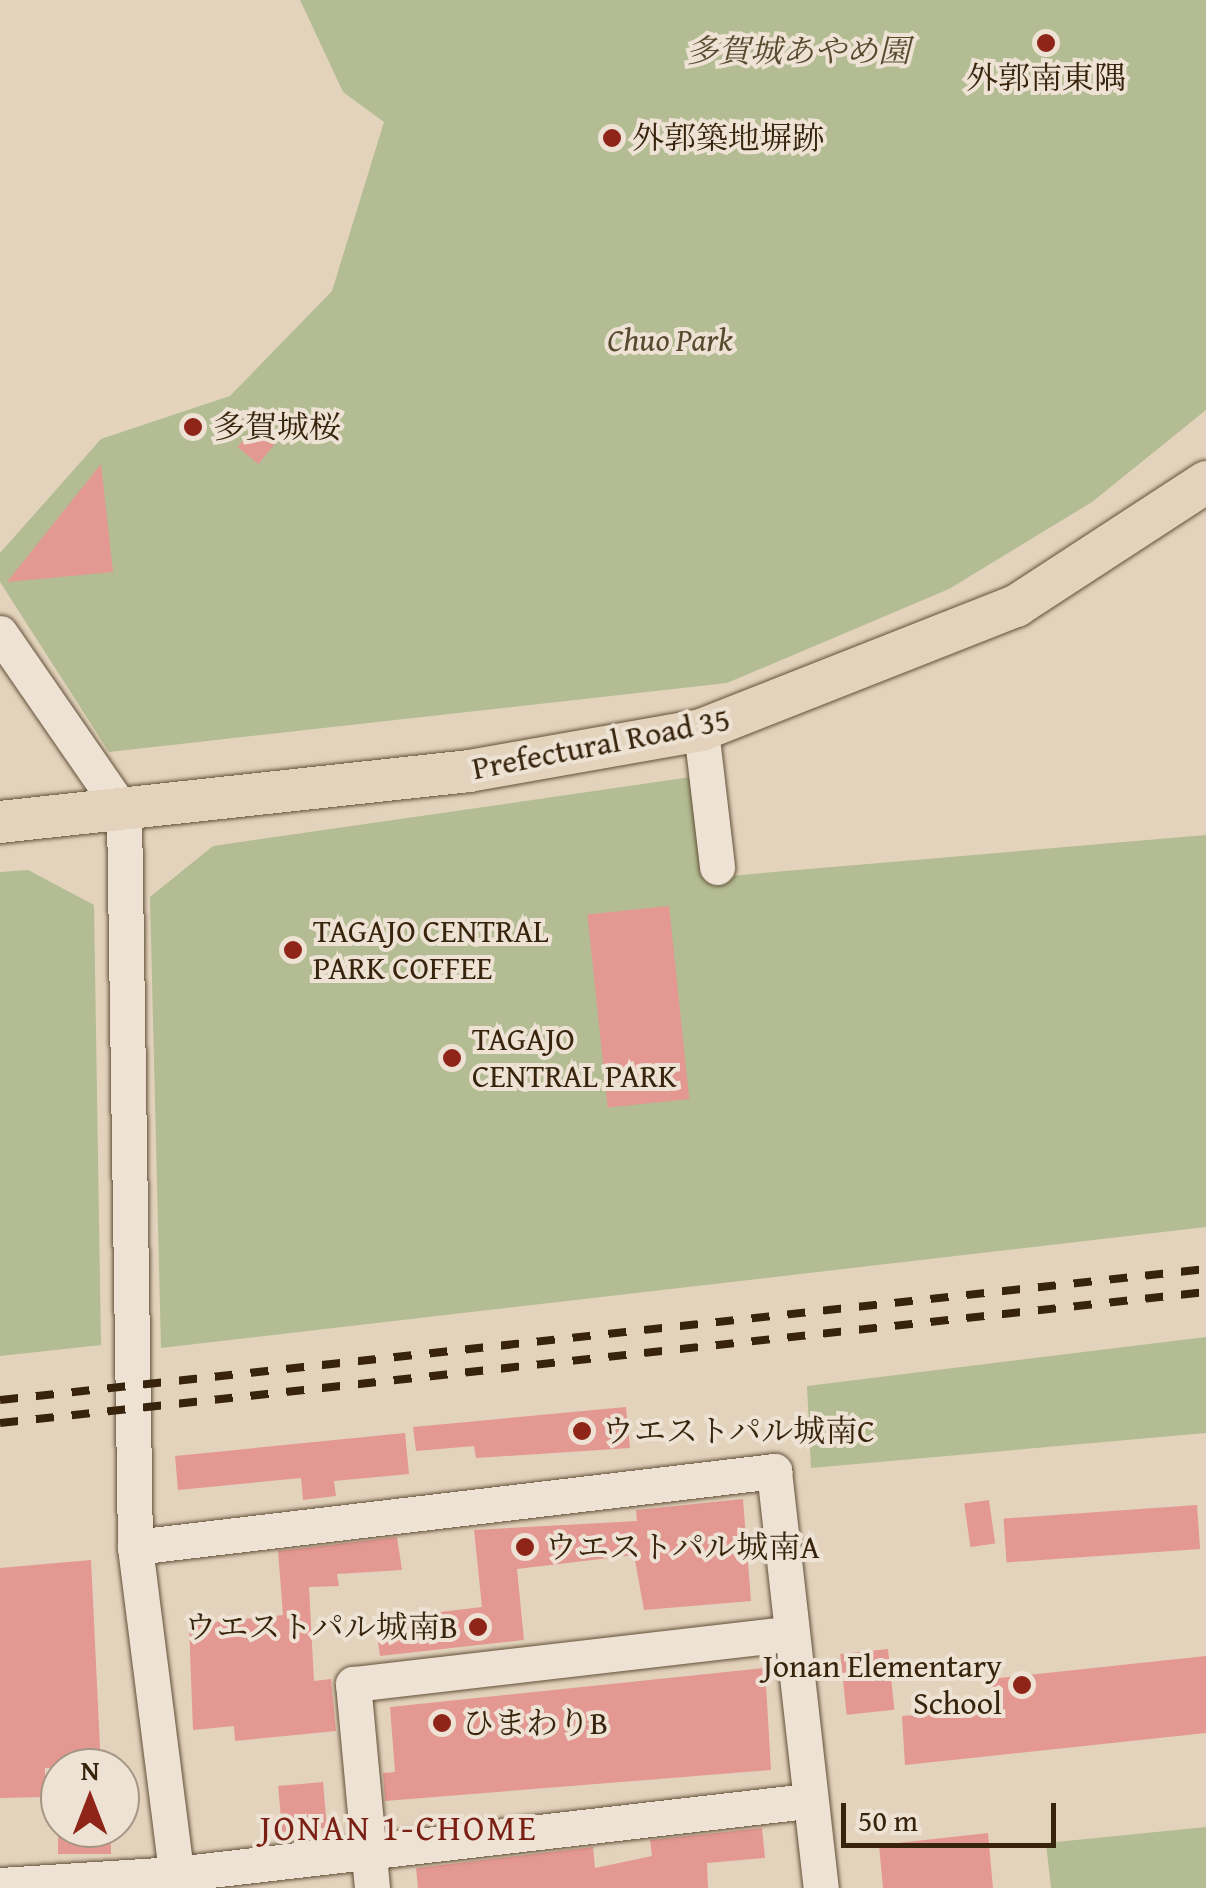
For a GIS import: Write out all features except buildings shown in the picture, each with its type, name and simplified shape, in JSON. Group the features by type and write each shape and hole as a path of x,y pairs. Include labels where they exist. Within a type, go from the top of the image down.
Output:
{"main road":[{"name":"Prefectural Road 35","path":"0,822 124,813 469,772 701,730 1016,606 1206,482"}],"street":[{"path":"0,632 124,813 135,1547 177,1881"},
{"path":"701,730 717,867"},
{"path":"135,1547 774,1471 807,1801 821,1888"},
{"path":"372,1888 353,1684 790,1633"},
{"path":"0,1884 177,1881 368,1851 807,1801"}],"green space":[{"name":"Chuo Park","path":"300,0 1206,0 1206,410 1092,502 949,589 727,683 109,752 0,582 0,553 101,439 230,396 332,291 384,122 343,92"},
{"path":"691,777 705,878 1206,835 1206,1227 161,1348 150,897 213,846"},
{"path":"28,870 94,905 101,1345 0,1356 0,872"},
{"path":"1206,1337 1206,1433 811,1468 807,1386"},
{"path":"1206,1827 1206,1888 1051,1888 1046,1843"}],"railway":[{"path":"0,1400 1206,1269"},
{"path":"0,1423 1206,1292"}],"place":[{"name":"外郭南東隅","path":"1046,43"},
{"name":"外郭築地塀跡","path":"612,138"},
{"name":"多賀城桜","path":"193,427"},
{"name":"TAGAJO CENTRAL PARK COFFEE","path":"293,950"},
{"name":"TAGAJO CENTRAL PARK","path":"452,1058"},
{"name":"ウエストパル城南C","path":"582,1431"},
{"name":"ウエストパル城南A","path":"525,1547"},
{"name":"ウエストパル城南B","path":"478,1627"},
{"name":"Jonan Elementary School","path":"1022,1685"},
{"name":"ひまわりB","path":"442,1723"}],"district":[{"name":"JONAN 1-CHOME","path":"399,1828"}],"park label":[{"name":"多賀城あやめ園","path":"798,51"}]}
